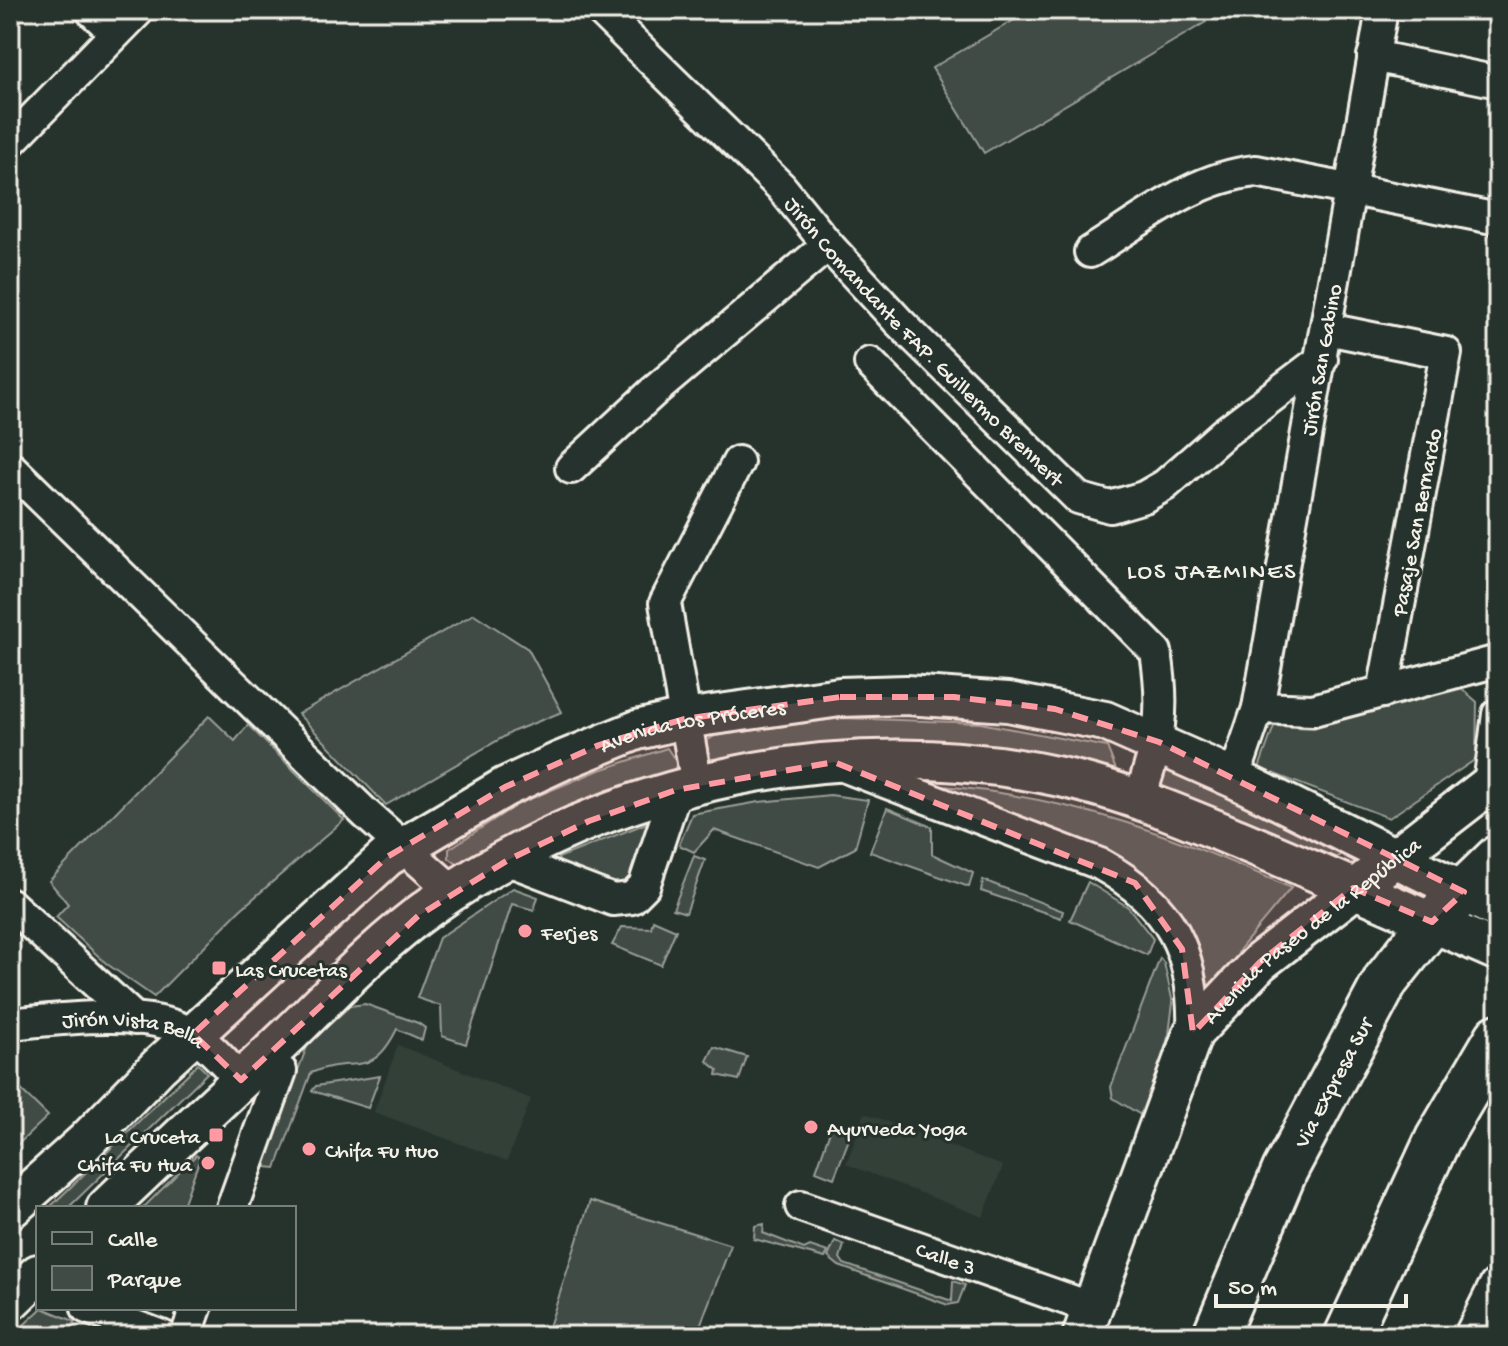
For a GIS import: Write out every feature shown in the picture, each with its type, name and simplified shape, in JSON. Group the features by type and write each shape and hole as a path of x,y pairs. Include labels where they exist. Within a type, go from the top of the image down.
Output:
{"highway":[{"name":"Via Expresa Sur","path":"1215,1336 1285,1170 1386,980 1432,922 1481,900 1498,858"},
{"path":"1347,1336 1438,1139 1498,1037"}],"main road":[{"name":"Avenida Los Próceres","path":"10,1209 85,1142 193,1034 343,895 403,847 505,787 561,761 637,730 684,719 840,697 954,697 1055,709 1105,721 1159,742 1481,900"},
{"path":"108,1206 377,951 454,892 508,860 589,821 687,788 834,762 920,760 1016,769 1139,800 1498,951"},
{"name":"Avenida Paseo de la República","path":"1087,1322 1193,1033 1260,962 1393,856 1493,782"},
{"path":"1474,1336 1498,1288"}],"street":[{"path":"91,10 116,33"},
{"path":"10,142 139,10"},
{"name":"Jirón Comandante FAP. Guillermo Brennert","path":"600,10 781,187 828,245 899,322 1078,498 1110,507 1144,497 1165,485 1322,359"},
{"name":"Jirón San Gabino","path":"1234,778 1258,708 1382,10"},
{"path":"1373,56 1498,82"},
{"path":"1090,252 1201,184 1228,174 1256,171 1498,219"},
{"path":"571,468 652,393 828,245"},
{"name":"Pasaje San Bernardo","path":"1327,329 1446,353 1383,692"},
{"path":"870,363 1156,652 1163,696 1159,742 1139,800"},
{"path":"1270,399 1287,406 1299,417 1308,434"},
{"path":"508,860 613,900 632,898 644,886 687,788 684,719 665,603 738,462"},
{"path":"10,467 403,847 454,892"},
{"path":"1258,708 1313,710 1498,661"},
{"path":"1493,782 1498,714"},
{"path":"834,762 1100,864 1135,883 1168,921 1182,949 1194,1007 1193,1033"},
{"path":"10,904 135,1019"},
{"name":"Jirón Vista Bella","path":"10,1024 100,1015 135,1019 193,1034 253,1069"},
{"path":"233,1206 281,1071 253,1069"},
{"name":"Calle 3","path":"801,1206 1087,1322"},
{"path":"92,1310 162,1336"},
{"path":"186,1336 195,1310"}],"highlighted area":[{"path":"840,697 954,697 1055,709 1159,742 1464,892 1432,922 1353,888 1260,962 1193,1033 1182,949 1135,883 834,762 676,790 589,821 508,860 418,916 241,1080 193,1034 387,857 505,787 599,745 684,719"}],"shaded area":[{"path":"398,1045 531,1099 507,1161 374,1112"},
{"path":"865,1113 1003,1166 983,1217 846,1164"}],"green space":[{"path":"1031,10 1198,10 1206,22 984,153 932,68"},
{"path":"474,614 528,649 562,712 514,731 386,805 298,714"},
{"path":"1460,687 1477,702 1476,759 1389,818 1259,768 1274,726 1314,728 1387,697"},
{"path":"209,716 235,741 248,725 344,820 240,910 154,997 107,964 56,917 68,904 49,881"},
{"path":"842,718 980,723 1107,747 1120,780 704,759 701,744 715,736"},
{"path":"667,748 677,763 672,775 608,790 541,820 469,862 457,864 449,858 449,849 518,804 597,771"},
{"path":"1163,770 1182,775 1351,847 1323,867 1160,792 1155,782"},
{"path":"943,786 1036,799 1122,821 1205,851 1291,888 1240,949 1230,971 1220,973 1207,989 1202,960 1176,917 943,789"},
{"path":"830,795 868,800 855,848 819,867 714,830 694,852 679,845 692,814 759,802"},
{"path":"887,808 932,827 932,854 973,873 969,887 870,852"},
{"path":"652,821 631,879 615,884 559,862 558,858"},
{"path":"694,856 705,860 686,913 673,909"},
{"path":"983,880 1063,911 1061,918 981,891"},
{"path":"1088,882 1128,907 1153,939 1147,955 1070,920"},
{"path":"513,888 538,897 534,910 512,904 466,1044 442,1036 441,1006 417,998 439,938"},
{"path":"653,920 676,930 661,965 612,945 622,927 651,928"},
{"path":"1160,958 1164,963 1173,1003 1169,1034 1144,1117 1113,1098 1111,1087"},
{"path":"365,1004 418,1023 425,1028 422,1040 397,1029 388,1045 369,1061 311,1073 276,1168 266,1167 263,1162 308,1044 350,1006"},
{"path":"714,1047 747,1057 739,1080 717,1075 718,1070 707,1061"},
{"path":"198,1064 207,1073 70,1206 51,1206"},
{"path":"380,1076 368,1108 312,1091 316,1086"},
{"path":"10,1079 48,1116 10,1152"},
{"path":"831,1128 851,1134 834,1178 816,1171"},
{"path":"196,1155 200,1158 183,1206 145,1206"},
{"path":"590,1201 731,1245 696,1336 546,1336"},
{"path":"764,1224 763,1233 804,1249 810,1246 828,1252 825,1258 754,1239 755,1226"},
{"path":"835,1241 844,1245 840,1258 844,1264 952,1301 953,1281 965,1285 958,1303 948,1305 839,1266 828,1257"},
{"path":"40,1310 74,1321 73,1336 12,1336"}],"place":[{"name":"Ferjes","path":"525,931"},
{"name":"Las Crucetas","path":"219,968"},
{"name":"Ayurveda Yoga","path":"811,1127"},
{"name":"La Cruceta","path":"216,1135"},
{"name":"Chifa Fu Huo","path":"309,1149"},
{"name":"Chifa Fu Hua","path":"208,1163"}],"district":[{"name":"LOS JAZMINES","path":"1212,570"}]}
